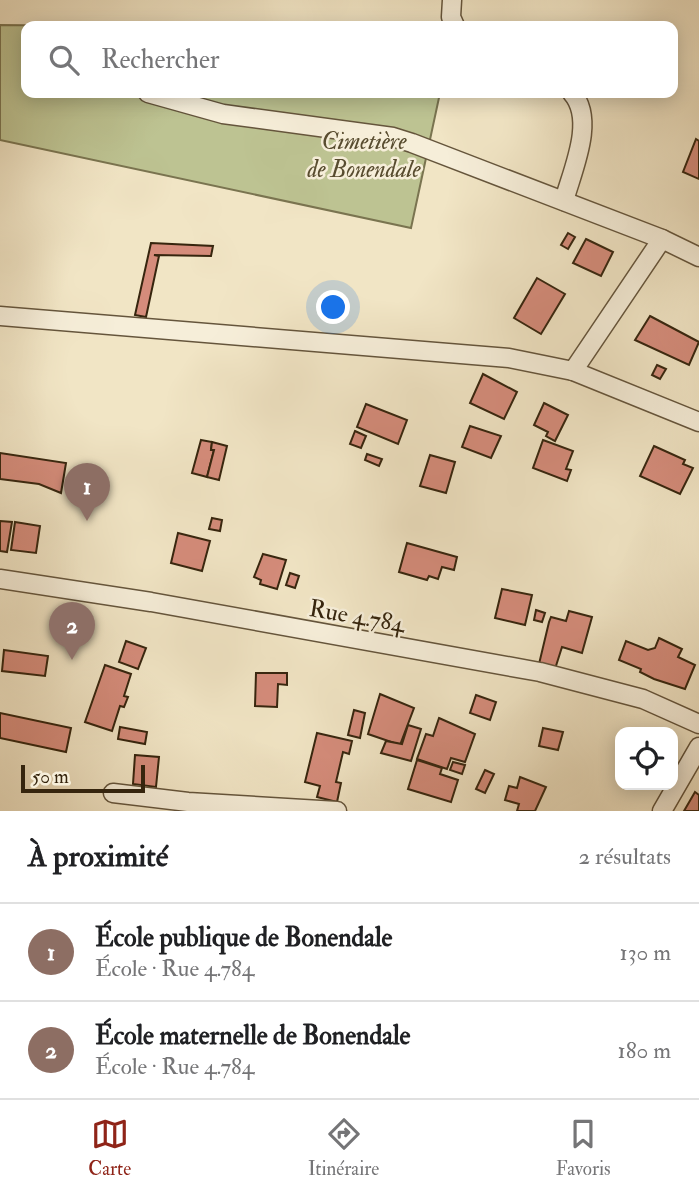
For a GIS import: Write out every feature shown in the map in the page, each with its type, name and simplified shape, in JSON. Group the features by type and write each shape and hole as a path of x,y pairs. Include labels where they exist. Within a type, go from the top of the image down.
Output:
{"street":[{"path":"452,0 452,21"},
{"path":"166,98 223,114 393,137 662,239 699,257"},
{"path":"564,201 580,137 582,113 574,98"},
{"path":"573,371 662,239"},
{"path":"0,316 509,358 573,371 699,422"},
{"name":"Rue 4.784","path":"0,579 151,602 540,672 643,699 699,724"},
{"path":"662,811 699,747"},
{"path":"113,793 188,802 337,811"}],"green space":[{"name":"Cimetière de Bonendale","path":"0,25 21,25 21,98 439,98 411,228 0,140"}],"building":[{"path":"696,139 699,141 699,179 683,172"},
{"path":"568,233 575,237 568,249 561,245"},
{"path":"586,239 613,252 601,276 573,263"},
{"path":"151,243 213,246 211,256 154,255 159,256 146,317 135,315"},
{"path":"537,278 565,294 541,334 514,318"},
{"path":"650,316 699,342 689,365 635,340"},
{"path":"657,365 666,369 660,379 652,375"},
{"path":"483,374 517,392 504,419 470,403"},
{"path":"544,403 568,415 555,441 546,436 548,432 534,425"},
{"path":"366,404 407,420 398,444 357,427"},
{"path":"470,426 501,436 491,458 462,447"},
{"path":"355,431 366,436 361,448 350,444"},
{"path":"201,440 212,442 211,450 214,450 207,477 192,473"},
{"path":"543,440 573,451 566,469 571,470 567,481 533,468"},
{"path":"212,442 227,446 219,480 207,477 214,450 211,450"},
{"path":"654,446 685,460 683,464 693,468 680,494 640,476"},
{"path":"0,453 66,463 61,493 39,484 0,479"},
{"path":"367,454 382,459 379,466 365,460"},
{"path":"430,455 455,462 446,493 420,486"},
{"path":"212,518 222,520 220,531 209,529"},
{"path":"0,521 12,522 7,552 0,551"},
{"path":"15,522 40,526 36,553 11,550"},
{"path":"178,533 210,541 202,571 171,563"},
{"path":"407,543 457,557 454,570 442,567 438,579 429,576 427,580 399,572"},
{"path":"263,554 286,560 277,589 260,584 261,580 254,577"},
{"path":"290,573 299,576 295,588 286,585"},
{"path":"502,589 532,595 525,625 495,618"},
{"path":"536,610 545,613 542,622 534,620"},
{"path":"569,611 592,617 582,653 562,647 555,669 539,664 551,617 566,621"},
{"path":"659,638 682,649 678,657 695,665 685,689 654,679 640,672 641,669 619,660 626,641 648,650 655,648"},
{"path":"126,641 146,648 138,669 119,662"},
{"path":"4,650 48,656 45,676 2,671"},
{"path":"105,665 131,674 124,696 128,697 124,707 120,706 112,731 85,722"},
{"path":"256,673 287,673 287,685 278,684 277,707 255,706"},
{"path":"380,694 414,708 400,745 368,734"},
{"path":"476,695 496,702 490,720 470,713"},
{"path":"354,710 365,713 360,738 348,735"},
{"path":"0,713 71,728 66,752 0,738"},
{"path":"439,718 475,734 465,762 451,758 447,769 417,759 426,734 433,736"},
{"path":"408,725 421,729 411,761 381,753 386,741 402,744"},
{"path":"120,727 147,732 145,744 118,739"},
{"path":"543,728 563,732 558,750 539,746"},
{"path":"317,733 352,741 349,754 343,752 336,782 341,783 337,802 317,797 320,786 305,782"},
{"path":"135,755 159,757 156,787 133,784"},
{"path":"417,760 442,768 440,774 458,780 451,802 408,789"},
{"path":"453,762 465,765 462,774 450,770"},
{"path":"485,770 494,774 485,793 476,789"},
{"path":"520,777 546,787 535,811 517,811 519,804 505,800 509,786 517,788"},
{"path":"695,792 699,795 699,811 684,811"}],"place":[{"name":"École publique de Bonendale","path":"87,521"},
{"name":"École maternelle de Bonendale","path":"72,660"}]}
